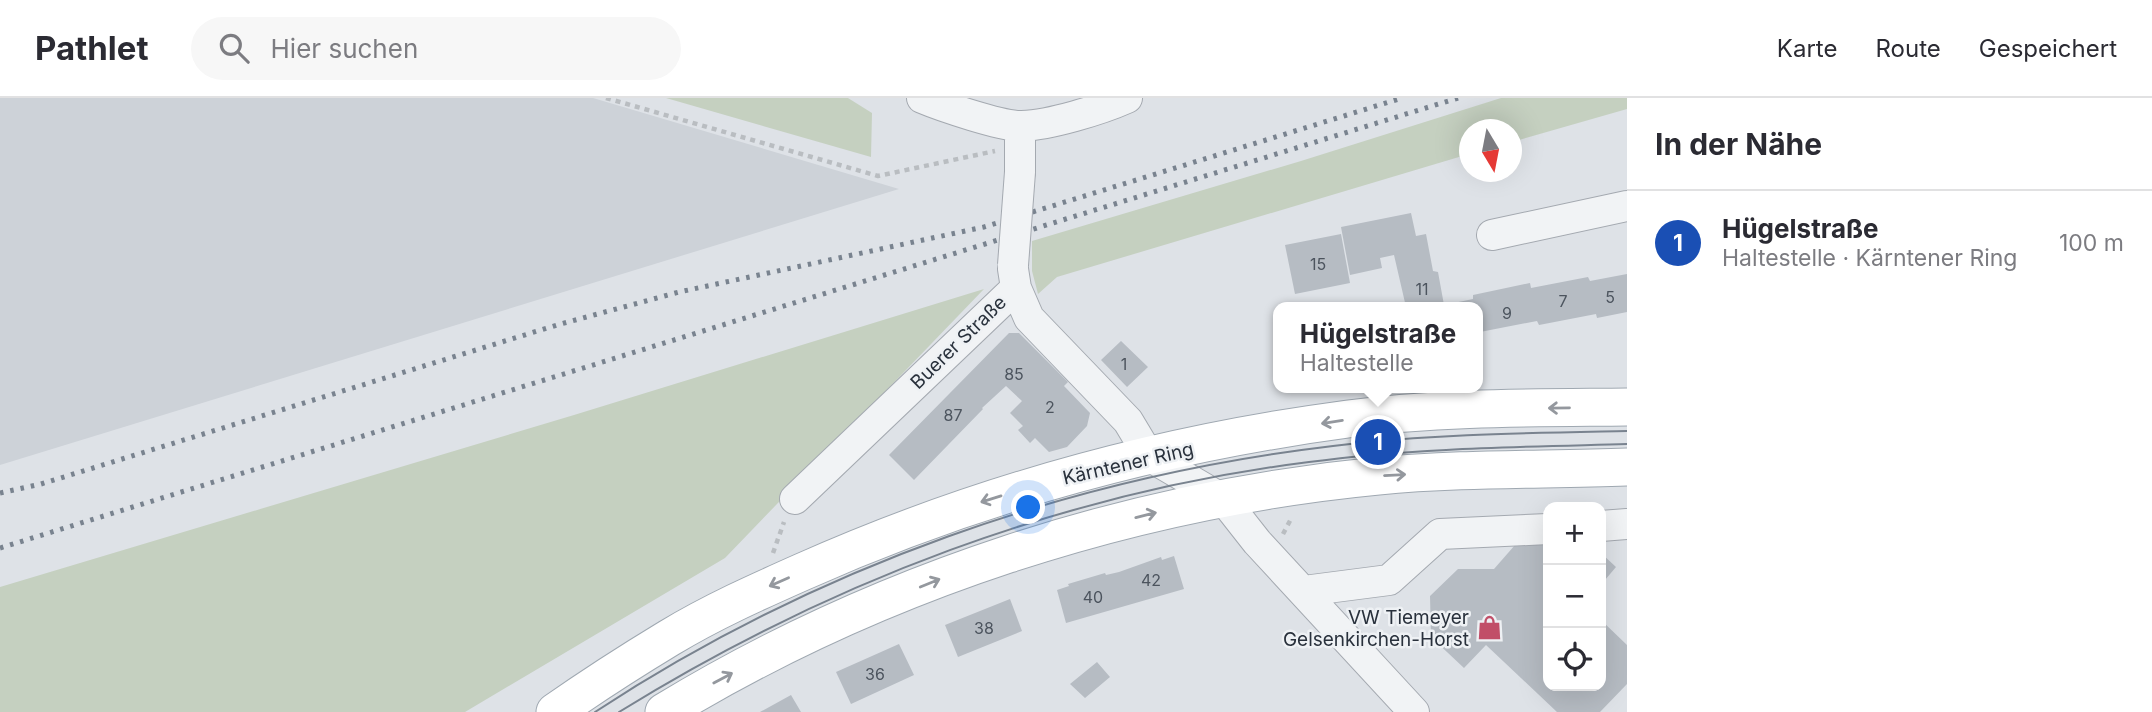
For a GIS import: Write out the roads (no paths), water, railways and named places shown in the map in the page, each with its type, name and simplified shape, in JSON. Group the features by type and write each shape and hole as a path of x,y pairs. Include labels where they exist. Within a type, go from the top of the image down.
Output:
{"main road":[{"name":"Kärntener Ring","path":"555,712 671,637 737,602 851,551 958,509 1068,475 1244,437 1349,419 1460,410 1627,407"},
{"path":"664,712 787,645 984,561 1093,528 1224,500 1378,476 1627,467"}],"street":[{"path":"922,98 985,118 1020,148"},
{"path":"1020,148 1057,120 1127,98"},
{"path":"1020,148 1015,276 1029,318 1128,421 1149,456 1224,500 1257,542 1414,712"},
{"path":"1492,235 1627,206"},
{"name":"Buerer Straße","path":"795,499 1015,276"},
{"path":"1606,526 1627,524"},
{"path":"1304,591 1389,580 1440,534 1543,528"}],"tram line":[{"path":"595,712 679,660 767,614 857,572 949,536 1138,480 1235,460 1369,442 1516,433 1627,431"},
{"path":"619,712 699,665 781,622 865,584 950,550 1038,520 1127,496 1217,476 1348,457 1468,449 1627,444"}],"railway":[{"path":"0,493 41,484 557,325 679,292 984,227 1402,98"},
{"path":"0,548 1458,98"}],"place":[{"name":"Hügelstraße","path":"1378,442"},
{"name":"VW Tiemeyer Gelsenkirchen-Horst","path":"1489,628"}]}
